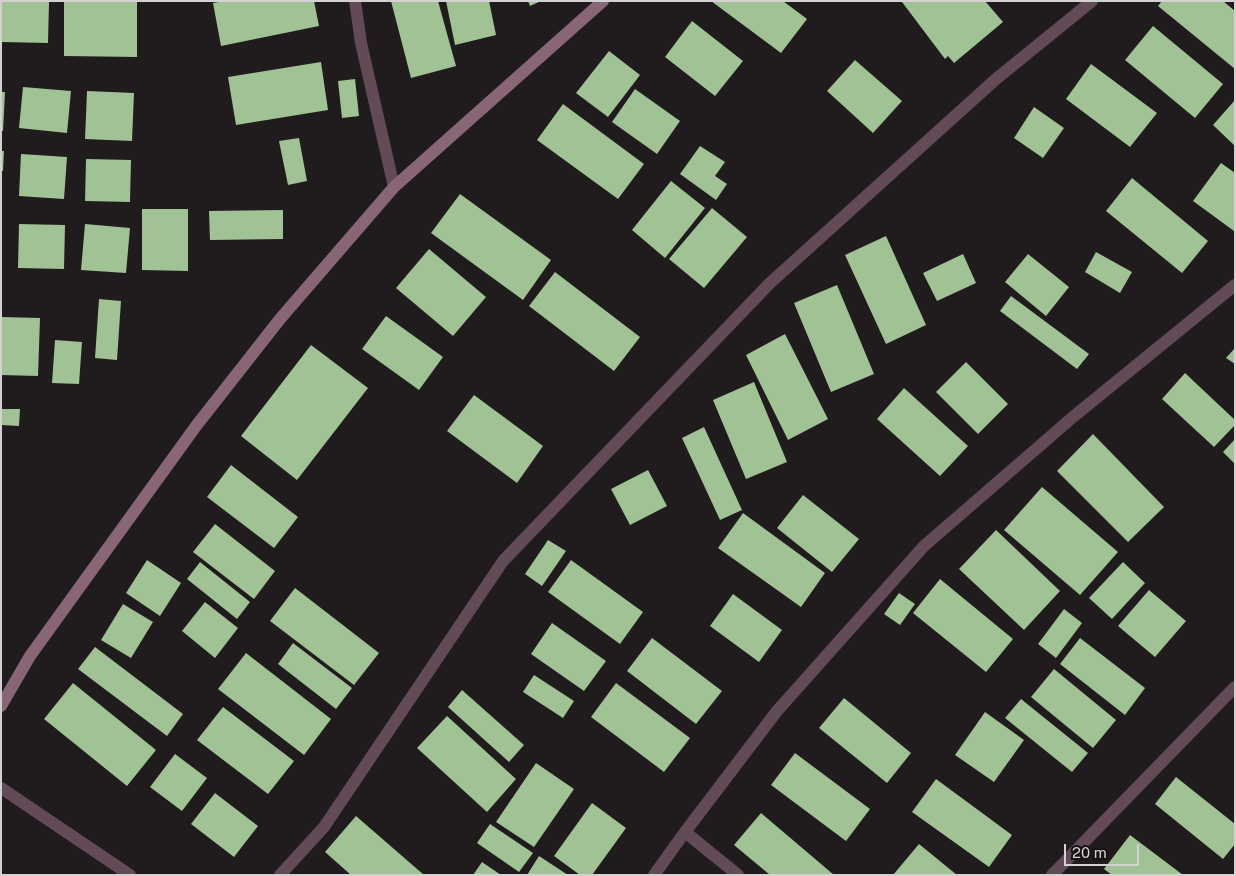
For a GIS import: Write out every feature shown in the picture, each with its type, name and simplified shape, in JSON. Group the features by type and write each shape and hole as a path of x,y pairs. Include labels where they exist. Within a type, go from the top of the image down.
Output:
{"street":[{"path":"355,1 361,43 394,187"},
{"path":"1,706 30,656 196,426 280,319 394,187 604,1"},
{"path":"280,875 324,827 503,561 770,283 996,79 1092,1"},
{"path":"654,875 777,711 924,546 1073,417 1235,285"},
{"path":"1052,875 1235,687"},
{"path":"1,788 130,875"},
{"path":"685,832 738,875"}],"building":[{"path":"1,1 49,2 48,43 1,42"},
{"path":"224,1 314,1 319,26 221,46 213,3"},
{"path":"391,1 438,1 456,66 411,78"},
{"path":"446,1 489,1 496,35 455,45"},
{"path":"528,1 541,1 530,6"},
{"path":"711,1 783,1 807,19 781,53"},
{"path":"903,1 985,1 1003,22 954,63 948,56 945,59"},
{"path":"1162,1 1223,1 1235,11 1235,69 1158,6"},
{"path":"64,2 137,2 137,57 64,56"},
{"path":"692,21 743,61 715,96 665,57"},
{"path":"1153,26 1223,84 1195,118 1125,60"},
{"path":"609,51 640,75 608,117 576,93"},
{"path":"855,60 902,101 873,133 827,91"},
{"path":"321,62 328,110 236,125 228,77"},
{"path":"1091,64 1157,113 1130,147 1066,99"},
{"path":"355,79 359,116 342,118 338,81"},
{"path":"23,87 71,91 67,133 19,128"},
{"path":"635,89 680,121 657,154 612,122"},
{"path":"87,91 134,93 132,141 85,139"},
{"path":"1,92 5,92 3,131 1,131"},
{"path":"1235,100 1235,146 1213,125"},
{"path":"563,104 644,164 618,199 537,140"},
{"path":"1034,107 1064,128 1043,158 1014,138"},
{"path":"299,138 307,181 288,185 279,141"},
{"path":"700,146 725,162 715,176 727,184 716,200 680,174"},
{"path":"1,151 4,151 3,171 1,171"},
{"path":"21,154 67,157 64,199 19,196"},
{"path":"86,159 131,160 130,202 85,201"},
{"path":"1221,163 1235,173 1234,231 1193,201"},
{"path":"1132,178 1208,241 1182,273 1106,211"},
{"path":"671,181 705,208 665,258 632,230"},
{"path":"460,194 551,260 523,300 431,233"},
{"path":"712,208 747,237 704,288 669,259"},
{"path":"142,209 188,209 188,271 142,270"},
{"path":"283,210 283,239 210,240 209,211"},
{"path":"19,224 65,225 64,269 18,268"},
{"path":"85,224 130,228 126,273 81,270"},
{"path":"886,236 926,325 886,344 845,255"},
{"path":"429,249 486,297 453,336 396,288"},
{"path":"1096,252 1132,272 1120,293 1085,272"},
{"path":"963,254 976,283 937,301 923,273"},
{"path":"1028,254 1069,287 1046,316 1005,282"},
{"path":"555,272 640,337 614,371 529,306"},
{"path":"837,285 874,374 831,392 794,303"},
{"path":"1011,296 1089,354 1077,369 1000,311"},
{"path":"99,299 121,301 117,360 95,358"},
{"path":"386,316 443,357 419,390 362,349"},
{"path":"1,317 40,318 38,376 1,375"},
{"path":"785,334 828,419 788,440 746,355"},
{"path":"55,340 82,342 79,384 52,383"},
{"path":"311,345 368,388 297,480 241,436"},
{"path":"1235,348 1235,364 1226,358"},
{"path":"966,362 1008,404 978,434 936,392"},
{"path":"1185,373 1235,420 1235,425 1214,447 1162,399"},
{"path":"754,382 787,462 746,479 713,400"},
{"path":"904,388 968,446 940,476 877,419"},
{"path":"474,395 543,446 517,483 447,431"},
{"path":"1,409 20,409 19,426 1,425"},
{"path":"704,427 742,510 720,520 682,438"},
{"path":"1093,434 1164,507 1128,542 1057,471"},
{"path":"1235,439 1235,464 1223,452"},
{"path":"231,465 298,517 274,548 207,497"},
{"path":"648,470 667,506 630,525 611,489"},
{"path":"1042,487 1118,552 1080,595 1004,530"},
{"path":"803,495 859,539 832,572 777,528"},
{"path":"743,513 825,573 801,607 718,548"},
{"path":"215,524 275,571 254,599 193,552"},
{"path":"996,530 1060,591 1024,630 959,569"},
{"path":"548,540 566,551 542,586 525,574"},
{"path":"147,560 181,583 160,616 126,593"},
{"path":"571,560 643,612 620,644 548,592"},
{"path":"200,562 250,602 237,619 187,579"},
{"path":"1123,562 1145,583 1112,619 1089,598"},
{"path":"940,579 1013,639 986,672 913,613"},
{"path":"295,588 379,653 354,685 270,621"},
{"path":"1149,590 1186,621 1155,657 1118,626"},
{"path":"899,593 915,604 900,625 884,614"},
{"path":"733,594 782,630 759,662 710,626"},
{"path":"205,602 238,628 215,658 182,631"},
{"path":"123,604 153,622 131,658 101,640"},
{"path":"1064,609 1082,623 1056,658 1038,644"},
{"path":"552,623 606,661 584,691 531,654"},
{"path":"652,638 722,691 696,724 627,671"},
{"path":"1080,638 1145,688 1125,715 1060,664"},
{"path":"293,643 352,688 336,709 278,664"},
{"path":"95,647 183,714 167,736 78,669"},
{"path":"246,653 331,719 304,755 218,689"},
{"path":"1054,669 1116,720 1093,748 1031,697"},
{"path":"534,675 574,701 563,718 523,692"},
{"path":"73,683 156,750 127,786 44,719"},
{"path":"616,683 690,738 664,772 591,717"},
{"path":"462,690 524,745 509,762 448,707"},
{"path":"844,698 911,753 887,783 819,728"},
{"path":"1021,699 1088,753 1072,772 1005,718"},
{"path":"223,707 294,761 268,794 197,740"},
{"path":"985,712 1024,740 994,782 955,755"},
{"path":"447,716 516,779 487,812 417,748"},
{"path":"795,753 870,809 846,841 771,785"},
{"path":"175,754 207,778 182,811 150,787"},
{"path":"536,763 574,789 534,847 496,822"},
{"path":"1176,777 1235,824 1235,844 1223,859 1155,804"},
{"path":"936,779 1012,835 989,867 912,812"},
{"path":"215,793 258,826 234,857 191,824"},
{"path":"592,803 626,828 592,875 580,875 554,856"},
{"path":"761,813 834,875 770,875 734,845"},
{"path":"356,816 424,875 351,875 325,852"},
{"path":"490,824 533,853 519,872 477,843"},
{"path":"1130,835 1183,875 1112,875 1104,869"},
{"path":"919,844 957,875 893,875"},
{"path":"539,856 568,875 527,875"},
{"path":"482,862 501,875 473,875"}]}
